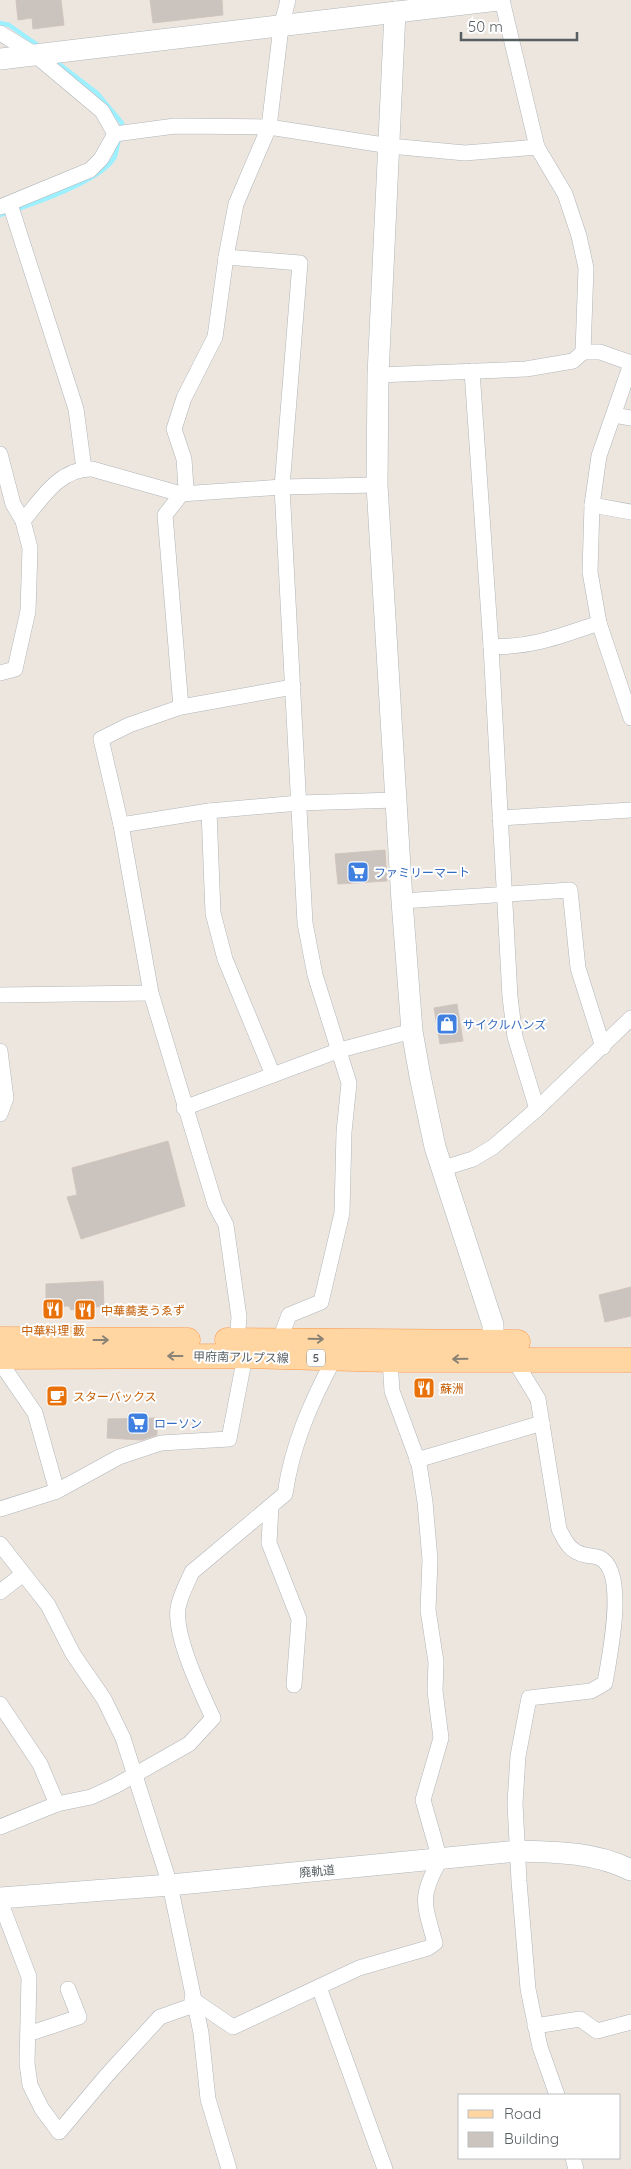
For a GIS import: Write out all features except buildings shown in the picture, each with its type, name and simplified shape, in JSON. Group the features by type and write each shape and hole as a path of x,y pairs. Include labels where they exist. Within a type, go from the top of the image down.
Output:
{"main road":[{"name":"甲府南アルプス線","path":"0,1339 241,1348 334,1358 390,1360 631,1344"},
{"name":"甲府南アルプス線","path":"0,1357 241,1348 280,1339 631,1360"}],"street":[{"path":"181,707 165,515 186,488 184,459 174,430 184,398 215,337 226,257 236,204 268,127 281,27 288,0"},
{"path":"0,59 498,0"},
{"path":"378,375 526,369 573,361 582,352 586,268 579,236 565,194 537,147 527,113 502,0"},
{"path":"395,12 378,375 377,485 402,901 412,1031 435,1147 492,1325 499,1353 538,1400 559,1529 568,1546 579,1554 600,1558 609,1566 614,1583 614,1629 605,1683 591,1691 529,1698 518,1756 515,1803 528,1989 540,2047 556,2094"},
{"path":"0,33 34,54 102,110 115,134"},
{"path":"115,134 175,126 268,127 390,146 465,153 537,147"},
{"path":"84,469 76,409 9,210 90,170 102,159 115,134"},
{"path":"226,257 300,263 282,487 305,923 314,975 350,1083 344,1132 342,1212 322,1302 289,1315 280,1339"},
{"path":"582,352 600,352 631,364 599,456 592,505 590,572 599,623 624,670 631,718"},
{"path":"472,371 510,997 515,1037 537,1109"},
{"path":"614,415 631,418"},
{"path":"0,454 3,480 13,504 23,521 30,548 28,611 15,669 0,673"},
{"path":"23,521 46,492 63,476 84,469 92,469 181,494 282,487 377,485"},
{"path":"592,505 631,512"},
{"path":"490,646 509,647 533,644 599,623"},
{"path":"0,1509 57,1491 119,1457 161,1443 229,1439 241,1348 226,1225 215,1204 184,1108 151,993 122,825 101,739 129,725 181,707 293,687"},
{"path":"122,825 209,811 299,803 396,800"},
{"path":"500,818 631,810"},
{"path":"209,811 213,913 225,959 273,1075"},
{"path":"402,901 570,890 578,968 603,1047"},
{"path":"0,995 151,993"},
{"path":"441,1169 473,1159 492,1147 537,1109 631,1018"},
{"path":"184,1108 340,1050 412,1031"},
{"path":"0,1050 6,1098 0,1114"},
{"path":"0,1827 57,1804 91,1797 135,1775 189,1744 213,1718 178,1626 178,1608 192,1572 285,1494 289,1466 300,1430 314,1396 334,1358"},
{"path":"193,2002 233,2027 359,1968 428,1948 435,1943 426,1911 425,1892 440,1860 423,1800 442,1738 435,1691 436,1662 428,1610 430,1560 427,1521 417,1460 392,1392 390,1360"},
{"path":"0,1362 35,1413 57,1491"},
{"path":"417,1460 542,1422"},
{"path":"271,1506 269,1543 299,1619 294,1685"},
{"path":"0,1544 48,1605 73,1654 104,1699 123,1738 170,1885 200,2033 208,2099 229,2169"},
{"path":"0,1592 23,1574"},
{"path":"0,1704 40,1764 57,1804"},
{"name":"廃軌道","path":"0,1899 440,1860 518,1851 572,1852 628,1867"},
{"path":"0,1899 29,1977 28,2034 30,2085 42,2109 59,2132 107,2075 160,2017 193,2002"},
{"path":"320,1987 385,2169"},
{"path":"28,2034 78,2017 68,1989"},
{"path":"535,2026 580,2019 597,2031 631,2022"}],"waterway":[{"path":"0,23 9,25 39,46"},
{"path":"54,60 97,93 122,123 121,129"},
{"path":"0,215 62,192 94,176 114,158 119,139"}],"place":[{"name":"ファミリーマート","path":"358,872"},
{"name":"サイクルハンズ","path":"447,1024"},
{"name":"中華料理 藪","path":"53,1309"},
{"name":"中華蕎麦うゑず","path":"85,1310"},
{"name":"蘇洲","path":"424,1388"},
{"name":"スターバックス","path":"57,1396"},
{"name":"ローソン","path":"138,1423"}]}
